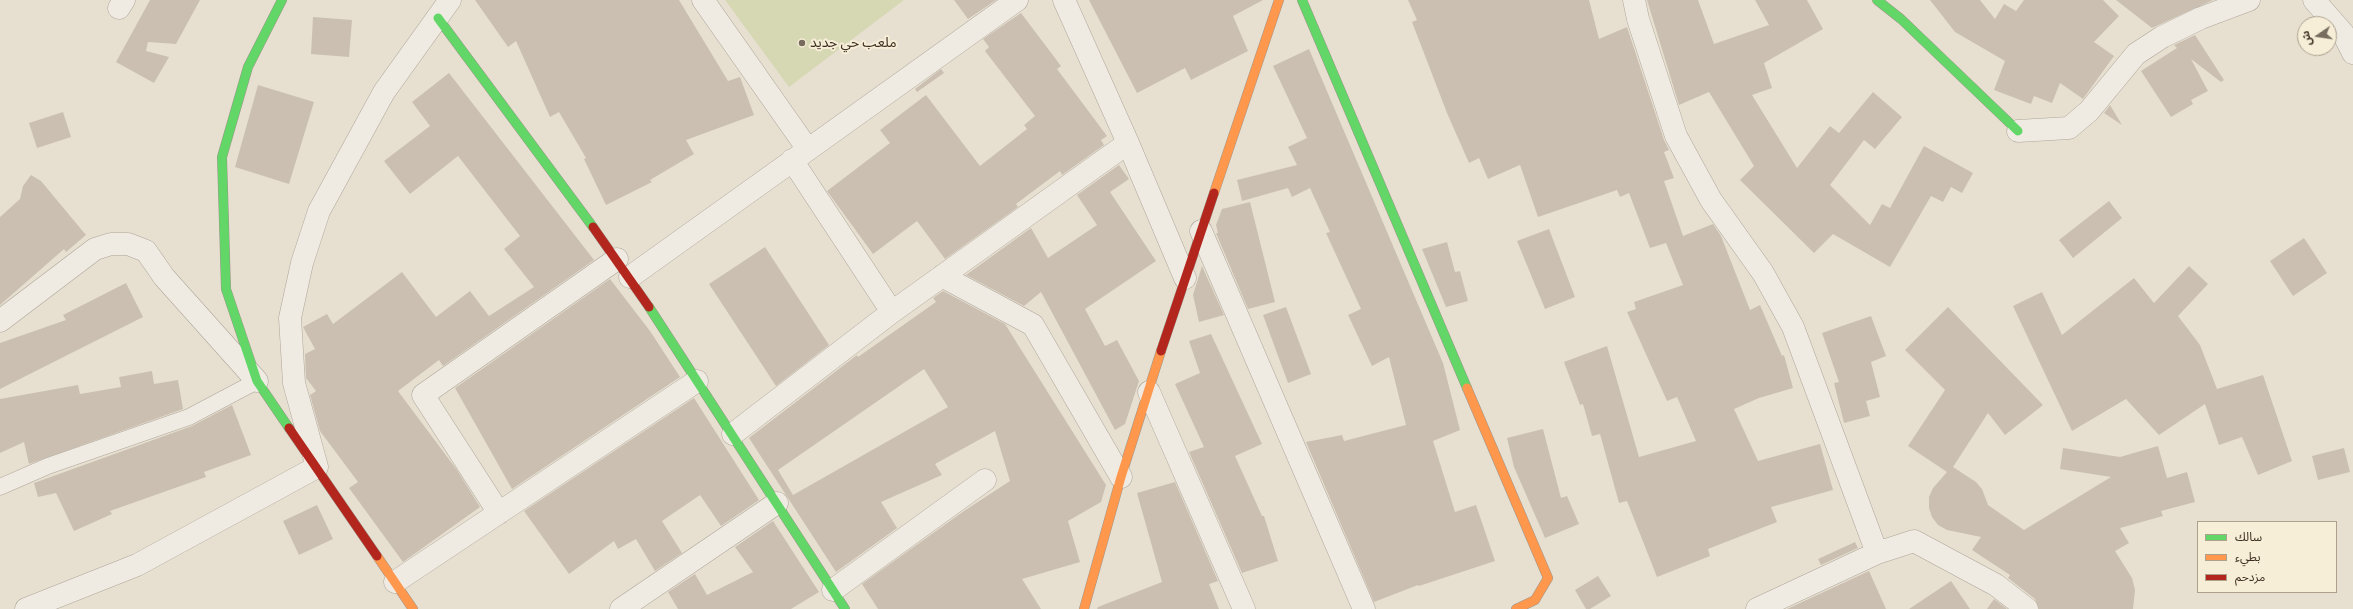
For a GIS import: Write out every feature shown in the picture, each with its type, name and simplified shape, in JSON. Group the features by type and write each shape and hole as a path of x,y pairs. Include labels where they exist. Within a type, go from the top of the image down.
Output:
{"street":[{"path":"257,381 226,289 222,157 248,67 282,0"},
{"path":"317,467 294,383 290,318 302,263 319,211 384,92 450,0"},
{"path":"702,0 799,154 892,312"},
{"path":"630,277 799,154 1017,0"},
{"path":"1064,0 1128,143 1185,278"},
{"path":"1302,0 1548,578 1530,606"},
{"path":"1634,0 1638,19 1676,136 1711,200 1763,273 1793,327 1877,553"},
{"path":"1878,0 1902,19 2018,131 2069,128 2089,111 2136,54 2162,37 2201,18 2245,1"},
{"path":"2314,0 2343,33 2353,53"},
{"path":"1084,609 1121,477 1273,5"},
{"path":"438,18 630,277 845,609"},
{"path":"733,434 892,312 1128,143"},
{"path":"1201,231 1364,609"},
{"path":"0,321 95,249 111,244 128,244 146,251 164,277 257,381 413,609"},
{"path":"499,513 423,395 617,259"},
{"path":"942,276 1033,325 1121,477"},
{"path":"395,582 697,381"},
{"path":"1148,392 1244,609"},
{"path":"26,609 137,565 317,467"},
{"path":"833,590 985,480"},
{"path":"621,609 777,503"},
{"path":"1757,609 1877,553 1914,541 1996,585 2027,609"}],"lane":[{"path":"0,486 48,466 189,417 257,381"}],"green space":[{"name":"ملعب حي جديد","path":"725,0 904,0 789,87"}],"building":[{"path":"150,0 200,0 176,44 148,42 146,51 169,57 154,83 116,62"},
{"path":"475,0 679,0 728,81 740,77 754,115 686,140 694,154 650,180 652,182 606,205 584,159 586,158 559,112 550,117 516,41 508,47"},
{"path":"954,0 996,0 968,19"},
{"path":"1089,0 1263,0 1233,16 1248,51 1191,80 1185,68 1137,93"},
{"path":"1408,0 1589,0 1599,39 1627,27 1664,140 1669,150 1664,152 1674,178 1664,181 1683,236 1713,224 1721,236 1750,310 1760,305 1782,356 1784,355 1793,388 1759,398 1734,409 1758,461 1820,444 1833,490 1771,507 1777,522 1708,549 1710,556 1657,577 1627,501 1619,503 1600,434 1592,436 1583,404 1580,405 1564,362 1607,346 1639,457 1696,441 1677,397 1667,401 1627,312 1636,309 1634,302 1683,285 1666,243 1650,248 1629,193 1620,197 1617,190 1538,217 1520,165 1488,179 1479,158 1469,163 1447,113 1412,22 1417,20"},
{"path":"1647,0 1698,0 1714,44 1769,25 1755,0 1807,0 1823,29 1764,63 1772,88 1752,95 1797,168 1830,126 1839,133 1873,92 1902,117 1875,149 1864,140 1830,185 1870,225 1882,204 1890,208 1924,146 1973,173 1962,193 1951,187 1943,202 1931,196 1890,267 1833,234 1814,253 1740,180 1754,166 1709,92 1679,105"},
{"path":"1930,0 1980,0 1995,19 2004,4 2016,11 2024,0 2103,0 2119,16 2094,42 2114,56 2083,99 2060,83 2052,103 2034,96 2031,104 1994,90 2005,61 1955,32"},
{"path":"2116,0 2213,0 2152,28"},
{"path":"1021,13 1061,66 1057,69 1107,136 1101,140 1104,145 1062,175 1060,171 1016,204 1018,207 945,259 917,221 873,254 827,191 890,143 880,130 926,95 980,166 1027,129 1024,125 1035,116 985,51 989,47 983,39"},
{"path":"313,17 352,20 349,57 311,54"},
{"path":"2195,35 2224,80 2221,82 2191,59 2208,91 2191,100 2193,104 2171,117 2141,71 2177,48 2174,45"},
{"path":"1309,49 1443,363 1460,430 1433,441 1455,512 1476,505 1495,561 1419,586 1418,585 1374,602 1306,442 1342,435 1344,441 1406,425 1389,357 1372,366 1348,315 1361,309 1326,233 1330,232 1310,188 1292,197 1288,188 1242,201 1237,180 1297,165 1288,147 1307,138 1273,66"},
{"path":"941,69 944,73 917,92 915,89"},
{"path":"449,73 594,260 443,366 439,360 398,391 457,470 480,507 403,562 349,488 358,482 320,431 310,395 316,391 306,378 305,354 315,349 303,327 327,314 333,324 402,272 436,317 470,291 489,316 534,287 504,249 520,236 458,156 410,194 384,161 430,126 412,102"},
{"path":"258,85 314,102 289,184 235,167"},
{"path":"2110,105 2122,125 2104,113"},
{"path":"63,112 71,137 37,148 29,123"},
{"path":"1119,165 1129,179 1110,192 1156,261 1085,309 1105,346 1117,340 1139,381 1125,424 1115,430 1041,292 1024,306 966,275 1031,228 1048,258 1097,225 1077,195"},
{"path":"31,175 41,181 86,235 66,252 64,249 0,305 0,217 20,199 23,186"},
{"path":"2109,201 2122,218 2073,258 2059,240"},
{"path":"1250,202 1275,302 1248,309 1216,233 1218,233 1216,225 1222,209"},
{"path":"1549,229 1575,297 1545,309 1517,241"},
{"path":"2304,238 2327,273 2293,296 2270,261"},
{"path":"1447,242 1455,272 1460,271 1468,301 1446,307 1422,249"},
{"path":"765,247 829,345 776,386 709,284"},
{"path":"1202,266 1224,315 1199,322 1193,295"},
{"path":"2189,266 2208,284 2178,316 2200,345 2217,389 2263,375 2292,461 2258,475 2242,437 2219,445 2205,404 2159,435 2126,399 2072,431 2013,306 2042,292 2062,335 2134,278 2154,303"},
{"path":"610,279 650,331 680,377 512,489 455,388"},
{"path":"126,283 143,317 0,389 0,343 66,320 63,315"},
{"path":"943,291 1005,324 1106,485 1101,502 1068,521 1080,562 1022,579 1041,609 878,609 862,584 964,511 1010,481 995,431 935,464 942,475 881,502 897,528 836,572 749,438 857,355 858,357 936,302 933,298","holes":["924,369 948,407 793,495 778,470"]},
{"path":"1286,307 1311,374 1288,383 1263,315"},
{"path":"1948,307 2043,405 2005,435 1988,413 1953,467 1976,482 1982,489 1988,505 2024,530 2111,477 2060,469 2063,448 2120,457 2158,446 2167,478 2187,472 2195,502 2161,511 2163,516 2120,528 2129,543 2115,551 2132,578 2135,590 2133,609 2039,609 2035,599 2008,578 2010,575 1972,550 1981,537 1947,530 1938,525 1932,517 1929,508 1929,497 1933,488 1947,472 1908,446 1945,390 1905,350"},
{"path":"1871,316 1886,356 1871,362 1880,397 1866,401 1870,416 1844,423 1834,383 1839,382 1822,333"},
{"path":"1211,334 1262,444 1235,456 1262,516 1264,516 1278,561 1242,573 1189,452 1204,447 1175,384 1200,373 1189,341"},
{"path":"152,371 154,384 178,380 183,409 29,464 24,442 0,453 0,399 78,385 80,394 121,387 119,377"},
{"path":"694,398 759,500 721,526 700,495 662,521 682,553 655,571 636,539 618,549 614,541 569,574 524,511"},
{"path":"232,405 251,455 204,472 206,477 110,511 112,514 74,531 56,493 38,497 34,483 192,426"},
{"path":"1543,429 1561,498 1567,496 1579,524 1545,538 1514,467 1507,438"},
{"path":"2344,448 2350,472 2318,480 2312,456"},
{"path":"1175,482 1218,581 1209,584 1219,609 1097,609 1098,607 1162,582 1137,493"},
{"path":"317,505 333,539 299,555 283,521"},
{"path":"773,521 819,592 791,609 678,609 668,592 695,574 707,595 753,572 735,547"},
{"path":"1855,542 1858,548 1821,565 1818,559"},
{"path":"1869,571 1886,609 1787,609"},
{"path":"1598,576 1611,596 1590,609 1586,609 1575,590"},
{"path":"1951,581 1970,609 1909,609"},
{"path":"1994,599 2007,609 1987,609"}],"traffic: fast":[{"path":"282,0 248,67 222,157 226,289 257,381 289,428"},
{"path":"1302,0 1467,388"},
{"path":"1877,0 1901,19 2018,131"},
{"path":"438,18 593,227"},
{"path":"649,307 845,609"}],"traffic: slow":[{"path":"1214,193 1279,0"},
{"path":"1084,609 1121,477 1161,351"},
{"path":"1467,388 1548,578 1535,600 1516,609"},
{"path":"377,556 413,609"}],"traffic: jam":[{"path":"1161,351 1214,193"},
{"path":"593,227 649,307"},
{"path":"289,428 377,556"}],"place":[{"name":"ملعب حي جديد","path":"802,43"}]}
